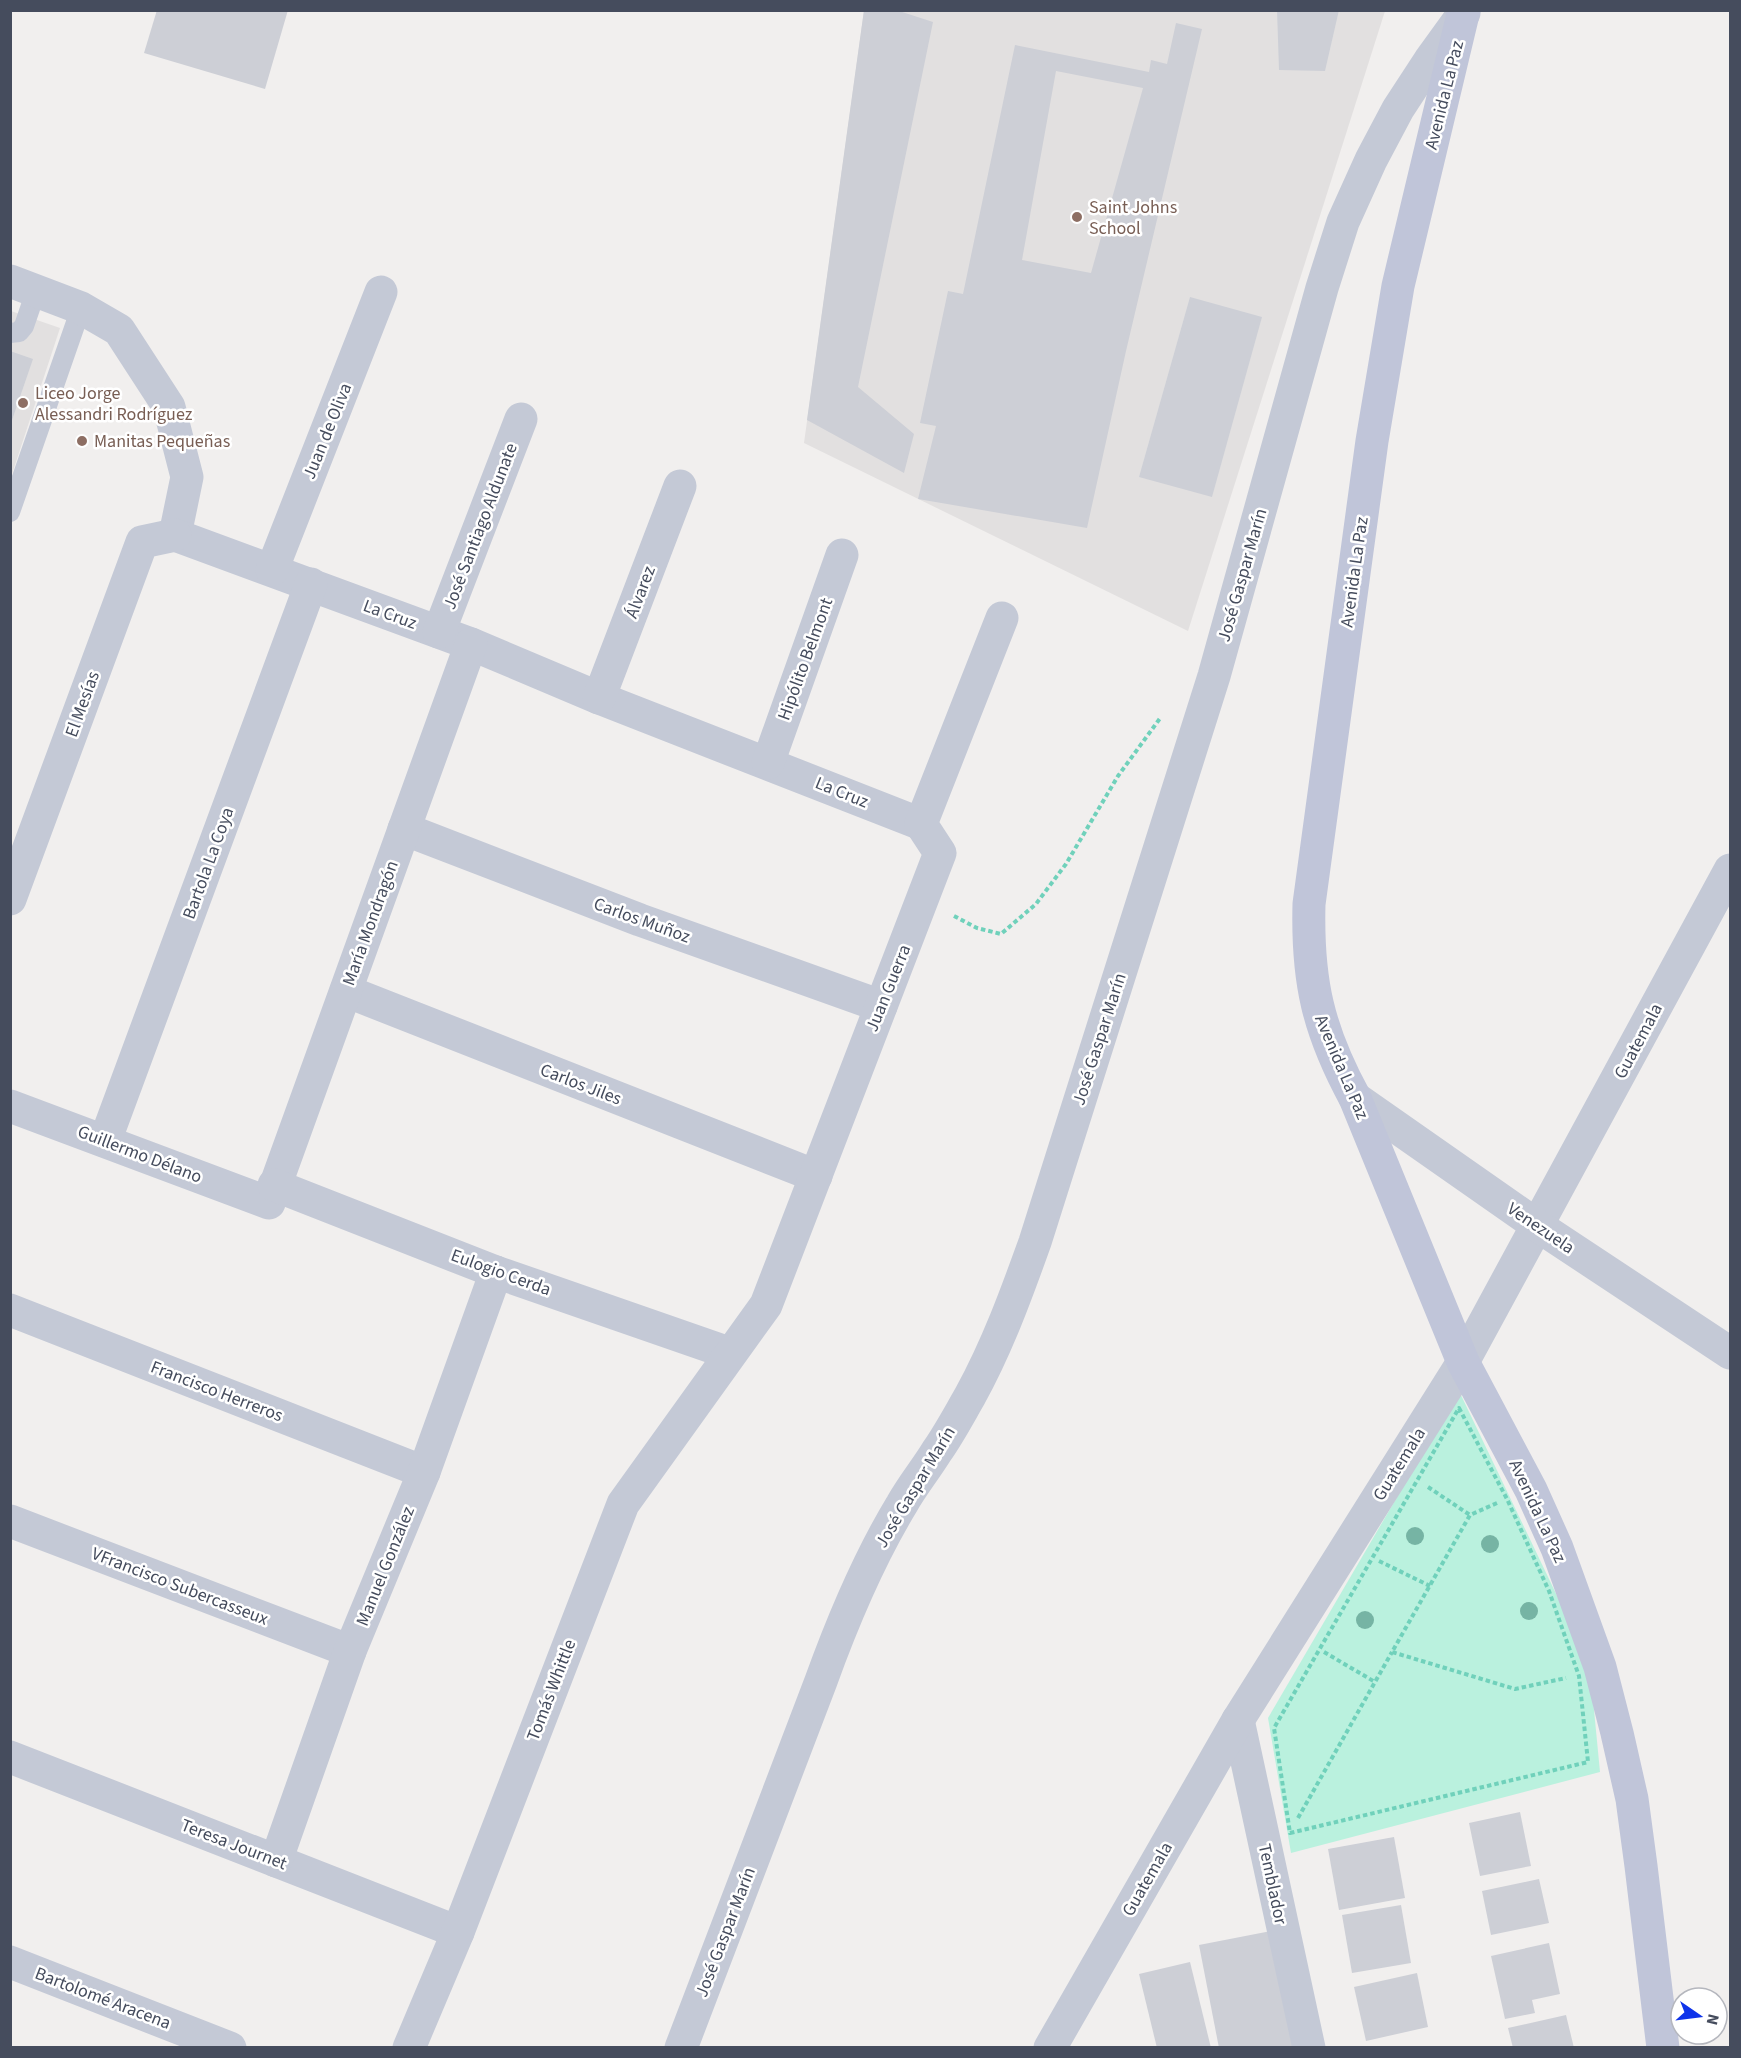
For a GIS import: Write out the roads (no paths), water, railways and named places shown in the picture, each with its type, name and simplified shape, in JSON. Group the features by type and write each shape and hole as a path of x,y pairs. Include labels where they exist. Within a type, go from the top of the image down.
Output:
{"main road":[{"name":"Avenida La Paz","path":"1464,12 1398,286 1372,441 1309,904 1308,939 1311,974 1317,1008 1339,1069 1355,1098 1463,1362 1531,1490 1557,1548 1600,1667 1632,1799 1663,2048"}],"street":[{"name":"José Gaspar Marín","path":"681,2048 838,1633 858,1587 903,1502 939,1449 971,1395 1017,1294 1214,676 1322,288 1343,222 1371,160 1398,109 1464,12"},
{"path":"23,286 81,308 119,330 169,407 187,477 175,535"},
{"name":"Juan de Oliva","path":"272,570 381,292"},
{"name":"José Santiago Aldunate","path":"439,632 522,419"},
{"name":"Álvarez","path":"599,698 681,486"},
{"name":"La Cruz","path":"175,535 471,644 599,698 921,824"},
{"name":"El Mesías","path":"10,899 142,542 175,535"},
{"name":"Hipólito Belmont","path":"768,763 842,555"},
{"name":"Bartola La Coya","path":"105,1141 311,584"},
{"path":"921,824 1002,618"},
{"name":"María Mondragón","path":"272,1194 471,644"},
{"name":"Juan Guerra","path":"729,1353 766,1305 926,894 940,853 921,824"},
{"name":"Carlos Muñoz","path":"404,829 640,920 881,1006"},
{"name":"Guatemala","path":"1050,2048 1238,1720 1463,1362 1731,870"},
{"name":"Carlos Jiles","path":"346,991 816,1176"},
{"name":"Venezuela","path":"1355,1098 1538,1226 1731,1353"},
{"name":"Guillermo Délano","path":"10,1106 105,1141 272,1194"},
{"name":"Eulogio Cerda","path":"272,1194 729,1353"},
{"name":"Manuel González","path":"276,1861 350,1652 424,1472 496,1272"},
{"name":"Francisco Herreros","path":"10,1310 424,1472"},
{"name":"Tomás Whittle","path":"409,2048 458,1932 623,1504 729,1353"},
{"name":"VFrancisco Subercasseux","path":"10,1521 350,1652"},
{"name":"Temblador","path":"1238,1720 1309,2048"},
{"name":"Teresa Journet","path":"10,1757 458,1932"},
{"name":"Bartolomé Aracena","path":"10,1962 230,2048"}],"lane":[{"path":"10,333 19,332 24,326 23,286"},
{"path":"10,512 81,308"}],"place":[{"name":"Saint Johns School","path":"1077,217"},
{"name":"Liceo Jorge Alessandri Rodríguez","path":"23,403"},
{"name":"Manitas Pequeñas","path":"82,441"}]}
